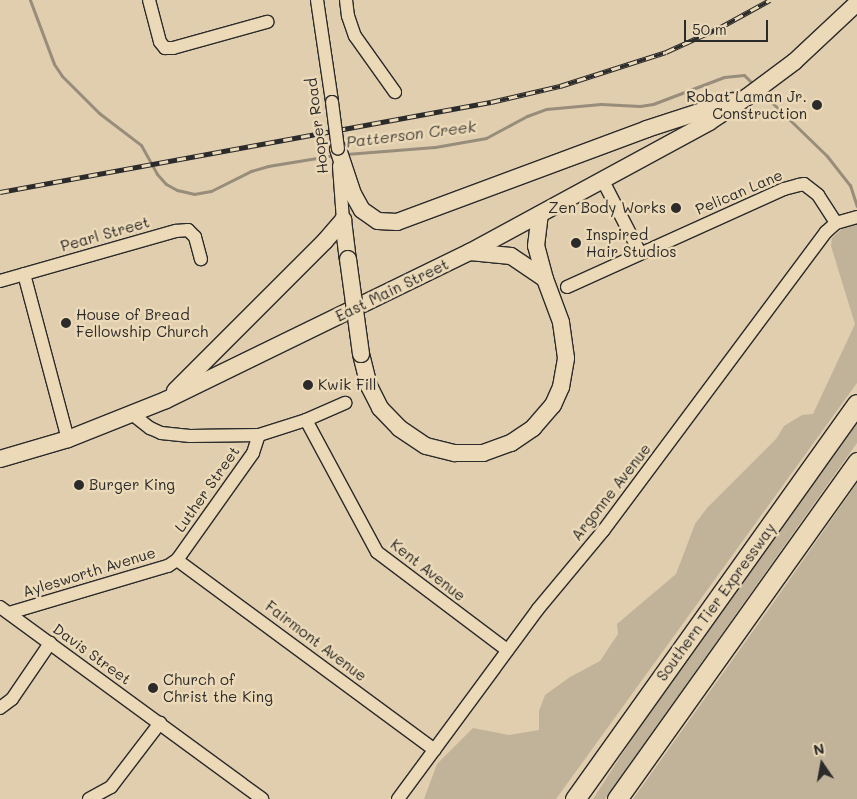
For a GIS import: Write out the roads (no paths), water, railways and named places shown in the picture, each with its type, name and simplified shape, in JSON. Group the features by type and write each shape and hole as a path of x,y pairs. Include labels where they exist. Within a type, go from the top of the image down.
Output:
{"highway":[{"name":"Southern Tier Expressway","path":"575,799 857,404"},
{"path":"617,799 857,462"}],"main road":[{"name":"East Main Street","path":"0,459 68,440 166,400 470,252 709,122 747,98 794,62 857,3"},
{"path":"338,148 346,189 362,210 378,221 397,222 706,108 747,98"},
{"path":"343,220 361,354 369,386 380,408 388,419 412,438 426,446 455,453 483,453 504,446 522,436 543,418 553,405 562,381 566,358 564,336 536,246 540,214"},
{"path":"166,400 325,241 343,220"},
{"path":"470,252 511,256 545,279"}],"street":[{"path":"149,0 160,42 165,48 173,48 267,22"},
{"name":"Hooper Road","path":"317,0 338,148"},
{"path":"346,0 348,16 355,36 395,92"},
{"path":"602,179 640,253"},
{"name":"Pelican Lane","path":"567,287 784,189 799,185 804,184 818,195 836,223"},
{"name":"Hooper Road","path":"343,220 346,189"},
{"path":"836,223 857,217"},
{"name":"Argonne Avenue","path":"398,799 538,608 603,531 826,232 836,223"},
{"name":"Pearl Street","path":"0,281 176,231 188,230 195,236 201,259"},
{"path":"24,274 68,440"},
{"path":"132,414 150,428 161,433 190,436 259,435 306,420 345,403"},
{"name":"Kent Avenue","path":"306,420 377,552 507,650"},
{"name":"Luther Street","path":"177,560 253,453 259,435"},
{"name":"Aylesworth Avenue","path":"4,610 168,566 177,560"},
{"name":"Fairmont Avenue","path":"177,560 435,750"},
{"name":"Davis Street","path":"4,610 262,799"},
{"path":"0,708 12,699 50,643"},
{"path":"89,799 110,787 160,723"}],"waterway":[{"name":"Patterson Creek","path":"30,0 54,64 62,76 99,113 141,145 157,174 166,184 177,190 194,194 211,191 251,171 268,166 335,155"},
{"name":"Patterson Creek","path":"346,154 435,147 486,138 527,116 546,109 601,104 640,106 653,104 724,77 744,75 755,86"},
{"name":"Patterson Creek","path":"761,92 827,156 850,185 857,206"}],"railway":[{"path":"0,192 491,102 560,86 666,52 719,28 770,0"}],"place":[{"name":"Robat Laman Jr. Construction","path":"817,105"},
{"name":"Zen Body Works","path":"676,208"},
{"name":"Inspired Hair Studios","path":"576,243"},
{"name":"House of Bread Fellowship Church","path":"66,323"},
{"name":"Kwik Fill","path":"308,385"},
{"name":"Burger King","path":"79,485"},
{"name":"Church of Christ the King","path":"153,688"}]}
